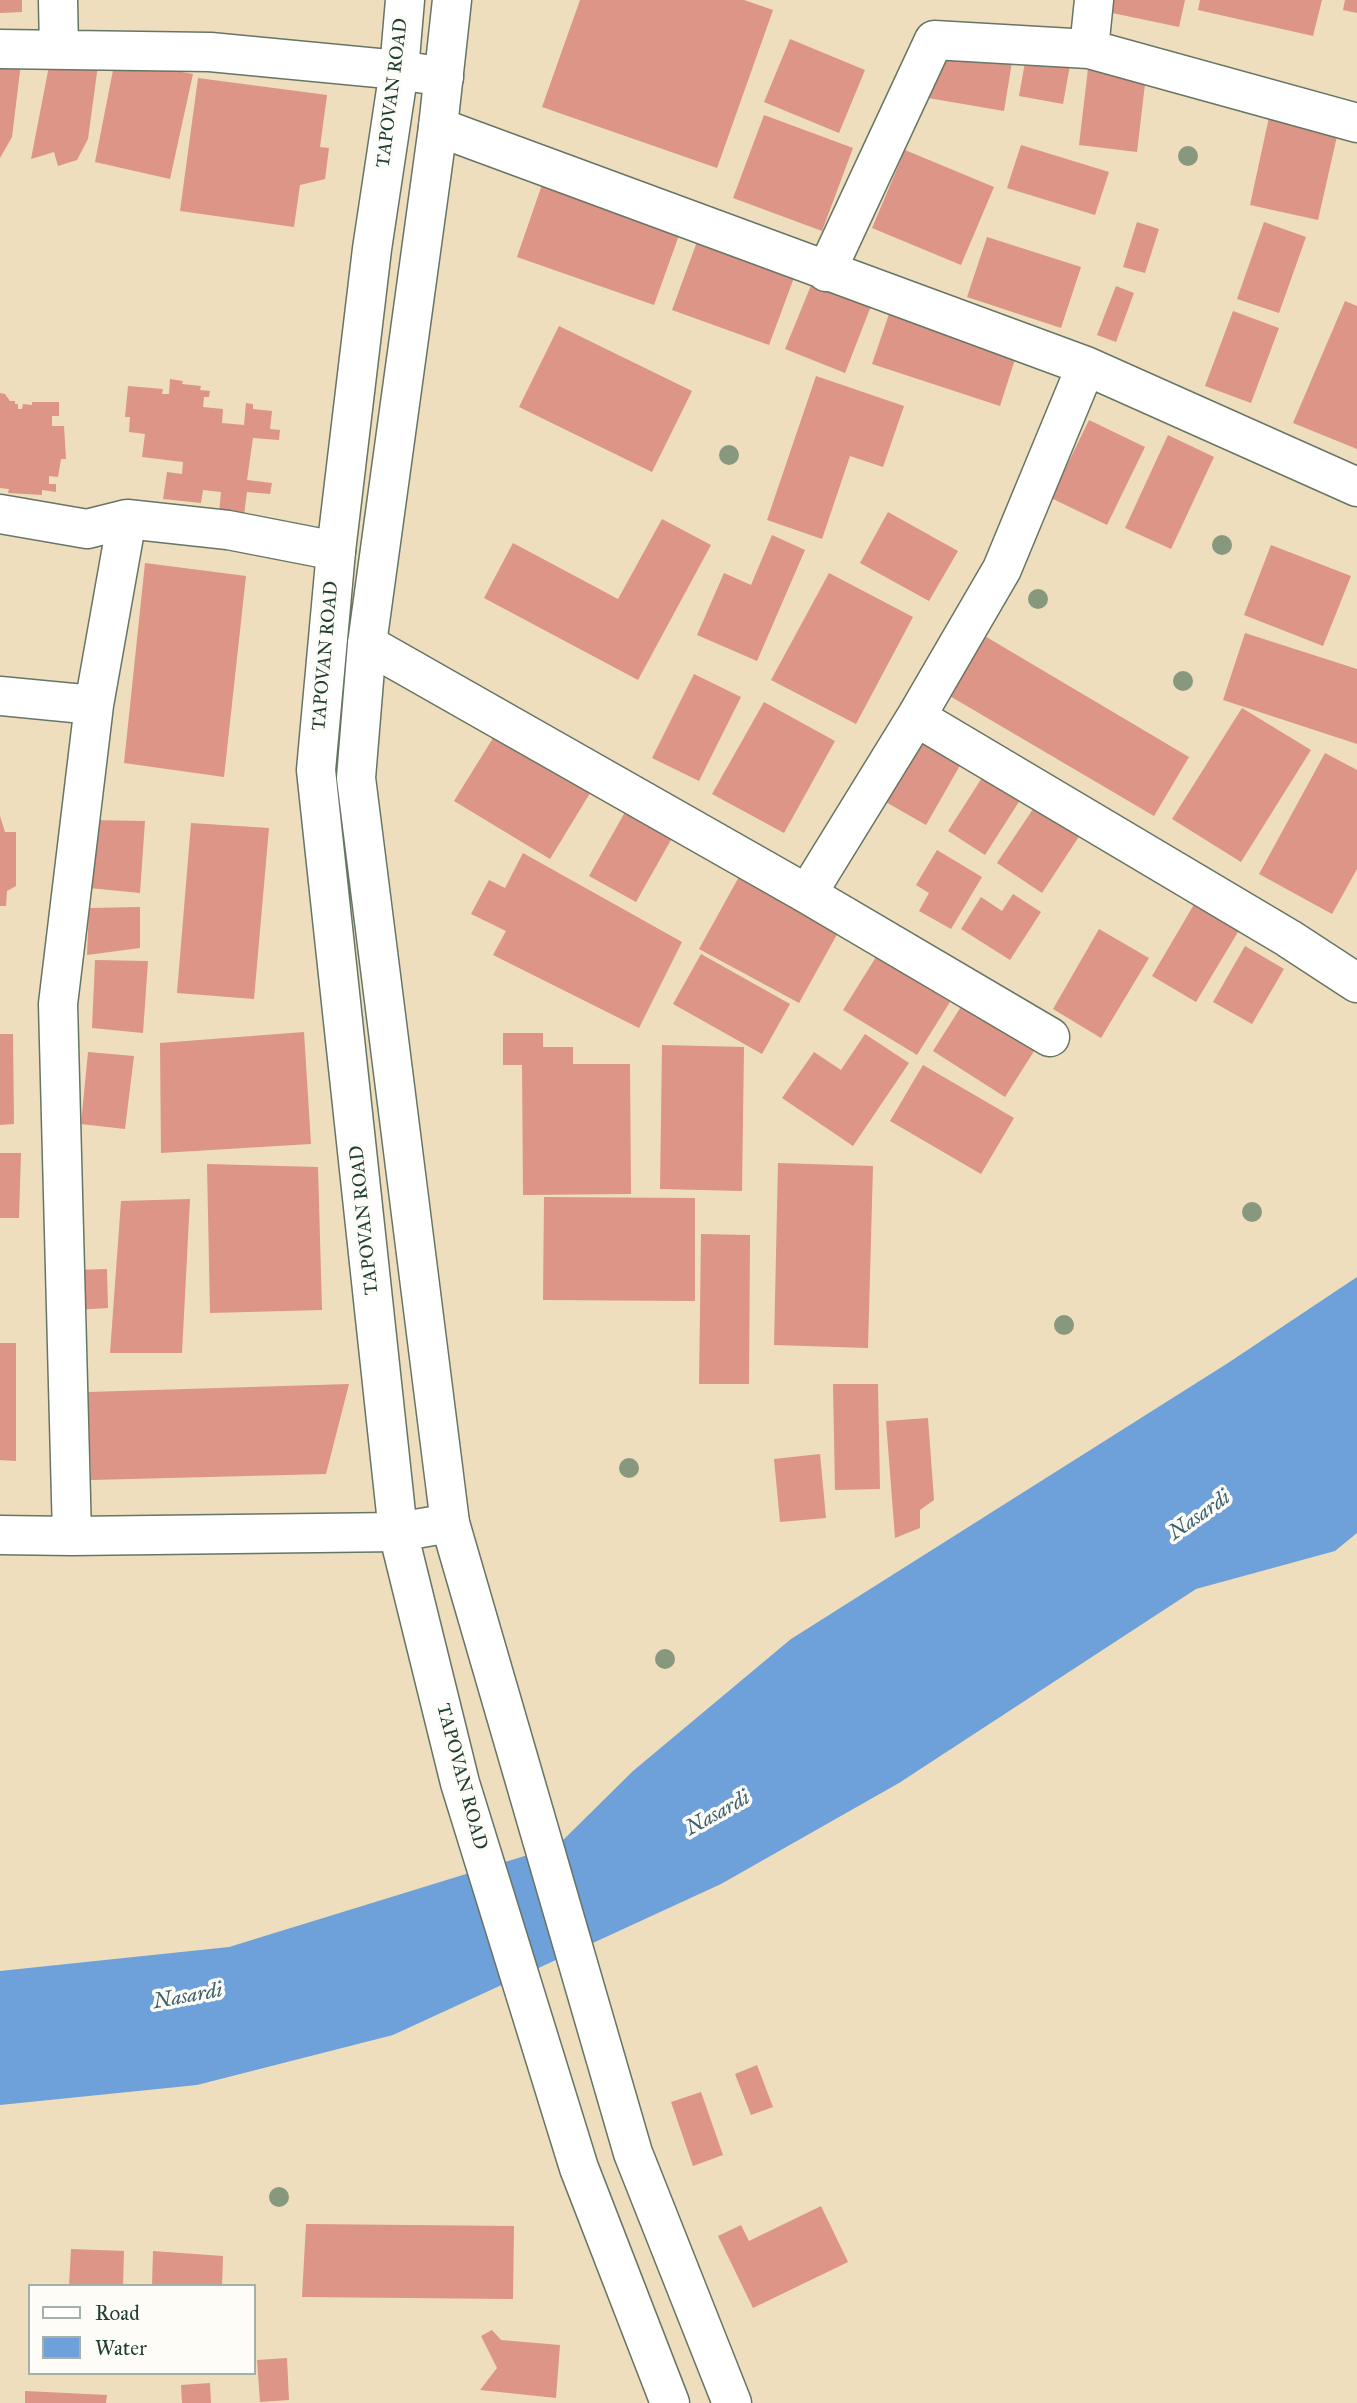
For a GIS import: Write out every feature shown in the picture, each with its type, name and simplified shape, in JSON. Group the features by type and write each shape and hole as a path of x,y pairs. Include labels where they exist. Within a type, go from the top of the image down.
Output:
{"street":[{"path":"58,0 59,50"},
{"name":"TAPOVAN ROAD","path":"405,0 399,70 372,249 336,551 316,770 398,1532 460,1783 579,2168 670,2403"},
{"path":"452,0 438,128 367,644 356,778 450,1524 633,2153 732,2403"},
{"path":"1088,49 1094,0"},
{"path":"826,272 933,40 1088,49 1357,123"},
{"path":"0,49 210,52 399,70 444,77"},
{"path":"438,128 1086,366 1357,487"},
{"path":"807,894 916,717 1002,569 1086,366"},
{"path":"0,514 86,529 127,519 228,530 336,551"},
{"path":"72,1536 58,1004 94,705 127,519"},
{"path":"367,644 807,894 1050,1037"},
{"path":"0,695 94,705"},
{"path":"916,717 1288,938 1357,984"},
{"path":"0,1535 398,1532 450,1524"}],"water":[{"name":"Nasardi","path":"1357,1277 1357,1533 1335,1551 1196,1589 899,1783 721,1884 393,2035 197,2085 0,2105 0,1971 229,1947 557,1846 633,1771 791,1639 1228,1363"}],"building":[{"path":"0,0 22,0 22,12 0,13"},
{"path":"580,0 744,0 773,10 717,168 542,107"},
{"path":"1100,0 1185,0 1179,27 1098,10"},
{"path":"1200,0 1322,0 1313,36 1198,10"},
{"path":"1345,0 1357,0 1357,13 1343,10"},
{"path":"790,39 865,70 839,133 764,102"},
{"path":"936,43 1013,56 1004,111 928,98"},
{"path":"1027,51 1071,60 1063,104 1019,96"},
{"path":"115,60 193,74 170,179 95,162"},
{"path":"1089,60 1147,67 1137,152 1079,145"},
{"path":"21,63 12,137 0,158 0,64"},
{"path":"98,65 88,139 77,160 58,166 54,152 31,159 49,66"},
{"path":"198,78 327,95 320,147 329,148 325,179 300,185 294,227 180,211"},
{"path":"1271,108 1340,123 1318,220 1250,205"},
{"path":"764,115 853,148 822,231 733,198"},
{"path":"1021,145 1109,172 1095,215 1007,188"},
{"path":"905,150 994,187 961,265 872,228"},
{"path":"545,176 683,224 654,305 517,257"},
{"path":"1137,222 1159,229 1145,273 1123,267"},
{"path":"1264,222 1306,237 1279,313 1237,299"},
{"path":"987,237 1081,267 1061,328 967,297"},
{"path":"698,239 795,275 769,345 672,310"},
{"path":"812,283 871,306 845,373 785,349"},
{"path":"1116,286 1134,293 1116,342 1097,335"},
{"path":"1345,301 1357,306 1357,449 1293,423"},
{"path":"890,311 1017,353 1000,406 872,364"},
{"path":"1233,311 1279,328 1251,403 1205,386"},
{"path":"559,326 692,391 652,472 519,407"},
{"path":"816,376 904,406 883,467 850,456 822,539 767,520"},
{"path":"170,379 183,381 182,384 201,386 200,390 210,391 209,397 204,397 203,407 223,409 222,423 244,425 246,403 253,404 253,409 272,411 270,429 280,430 279,440 253,438 247,480 272,483 270,494 247,492 244,515 219,513 221,492 203,490 201,503 163,499 167,472 182,474 183,462 142,457 145,434 129,432 130,417 125,417 128,386 163,389 162,394 169,394"},
{"path":"0,393 5,394 10,401 15,401 18,409 22,409 23,404 32,405 32,402 59,402 59,416 52,416 52,426 64,426 66,459 61,459 58,477 49,476 49,484 56,484 56,492 42,490 42,495 8,493 9,489 0,488"},
{"path":"1089,420 1145,447 1107,525 1051,498"},
{"path":"1168,435 1214,457 1171,549 1125,528"},
{"path":"888,512 958,551 929,601 860,563"},
{"path":"662,519 711,545 638,680 484,598 513,543 618,599"},
{"path":"772,535 805,550 757,661 697,635 724,573 751,585"},
{"path":"1271,545 1351,576 1323,646 1244,615"},
{"path":"145,563 246,576 224,777 124,763"},
{"path":"829,573 913,617 856,724 771,680"},
{"path":"978,632 1189,757 1154,816 943,692"},
{"path":"1245,633 1357,669 1357,744 1223,700"},
{"path":"694,674 741,697 699,781 652,758"},
{"path":"764,702 835,741 784,833 712,794"},
{"path":"1242,708 1311,750 1241,862 1172,819"},
{"path":"503,722 598,780 550,859 454,801"},
{"path":"913,734 962,762 926,825 877,797"},
{"path":"1325,753 1357,770 1357,869 1332,914 1259,874"},
{"path":"985,773 1022,797 985,855 948,831"},
{"path":"629,805 676,831 636,902 589,876"},
{"path":"1035,806 1080,835 1042,893 997,863"},
{"path":"0,816 5,832 16,832 16,886 7,891 6,906 0,906"},
{"path":"91,820 145,821 140,893 89,888"},
{"path":"191,823 269,828 254,999 177,993"},
{"path":"937,850 982,877 951,929 919,911 929,893 916,885"},
{"path":"523,853 682,942 639,1028 493,955 506,931 471,914 489,880 505,888"},
{"path":"740,875 840,929 799,1003 699,949"},
{"path":"1013,894 1041,912 1010,960 961,929 981,897 1002,911"},
{"path":"1196,901 1241,927 1196,1002 1152,976"},
{"path":"140,907 140,948 87,955 89,908"},
{"path":"1099,929 1149,958 1101,1038 1053,1009"},
{"path":"1245,946 1284,969 1252,1024 1213,1002"},
{"path":"701,954 790,1004 762,1054 673,1004"},
{"path":"876,957 950,1002 917,1055 843,1010"},
{"path":"95,960 148,961 143,1033 92,1028"},
{"path":"964,1002 1036,1048 1005,1097 933,1051"},
{"path":"304,1032 311,1144 161,1153 160,1043"},
{"path":"503,1033 543,1033 543,1047 573,1047 573,1064 630,1064 631,1194 523,1195 522,1065 503,1065"},
{"path":"0,1034 13,1034 14,1124 0,1125"},
{"path":"865,1034 909,1063 853,1146 782,1098 814,1052 841,1070"},
{"path":"662,1045 744,1047 742,1191 660,1189"},
{"path":"88,1052 134,1056 125,1129 81,1124"},
{"path":"923,1065 1014,1118 981,1174 890,1121"},
{"path":"0,1153 21,1153 19,1218 0,1218"},
{"path":"778,1163 873,1166 868,1348 774,1345"},
{"path":"207,1164 318,1167 322,1310 210,1313"},
{"path":"544,1197 695,1198 695,1301 543,1300"},
{"path":"190,1199 182,1353 110,1353 121,1201"},
{"path":"701,1234 750,1235 749,1384 699,1384"},
{"path":"107,1269 108,1308 74,1310 72,1270"},
{"path":"0,1343 16,1343 16,1461 0,1460"},
{"path":"349,1384 326,1474 91,1480 88,1392"},
{"path":"833,1384 878,1384 880,1489 835,1490"},
{"path":"928,1418 934,1500 920,1510 920,1528 895,1538 886,1421"},
{"path":"820,1454 826,1518 780,1522 774,1459"},
{"path":"757,2065 773,2107 751,2115 735,2074"},
{"path":"701,2092 723,2155 693,2166 671,2102"},
{"path":"821,2206 848,2262 753,2308 718,2236 741,2225 749,2241"},
{"path":"306,2224 514,2226 513,2299 302,2297"},
{"path":"71,2249 124,2251 123,2284 69,2284"},
{"path":"153,2251 223,2256 222,2284 152,2284"},
{"path":"492,2330 501,2340 560,2345 556,2398 480,2390 497,2368 481,2336"},
{"path":"287,2358 289,2400 260,2402 257,2360"},
{"path":"210,2383 211,2403 182,2403 181,2385"},
{"path":"25,2391 107,2395 106,2403 25,2403"}]}
